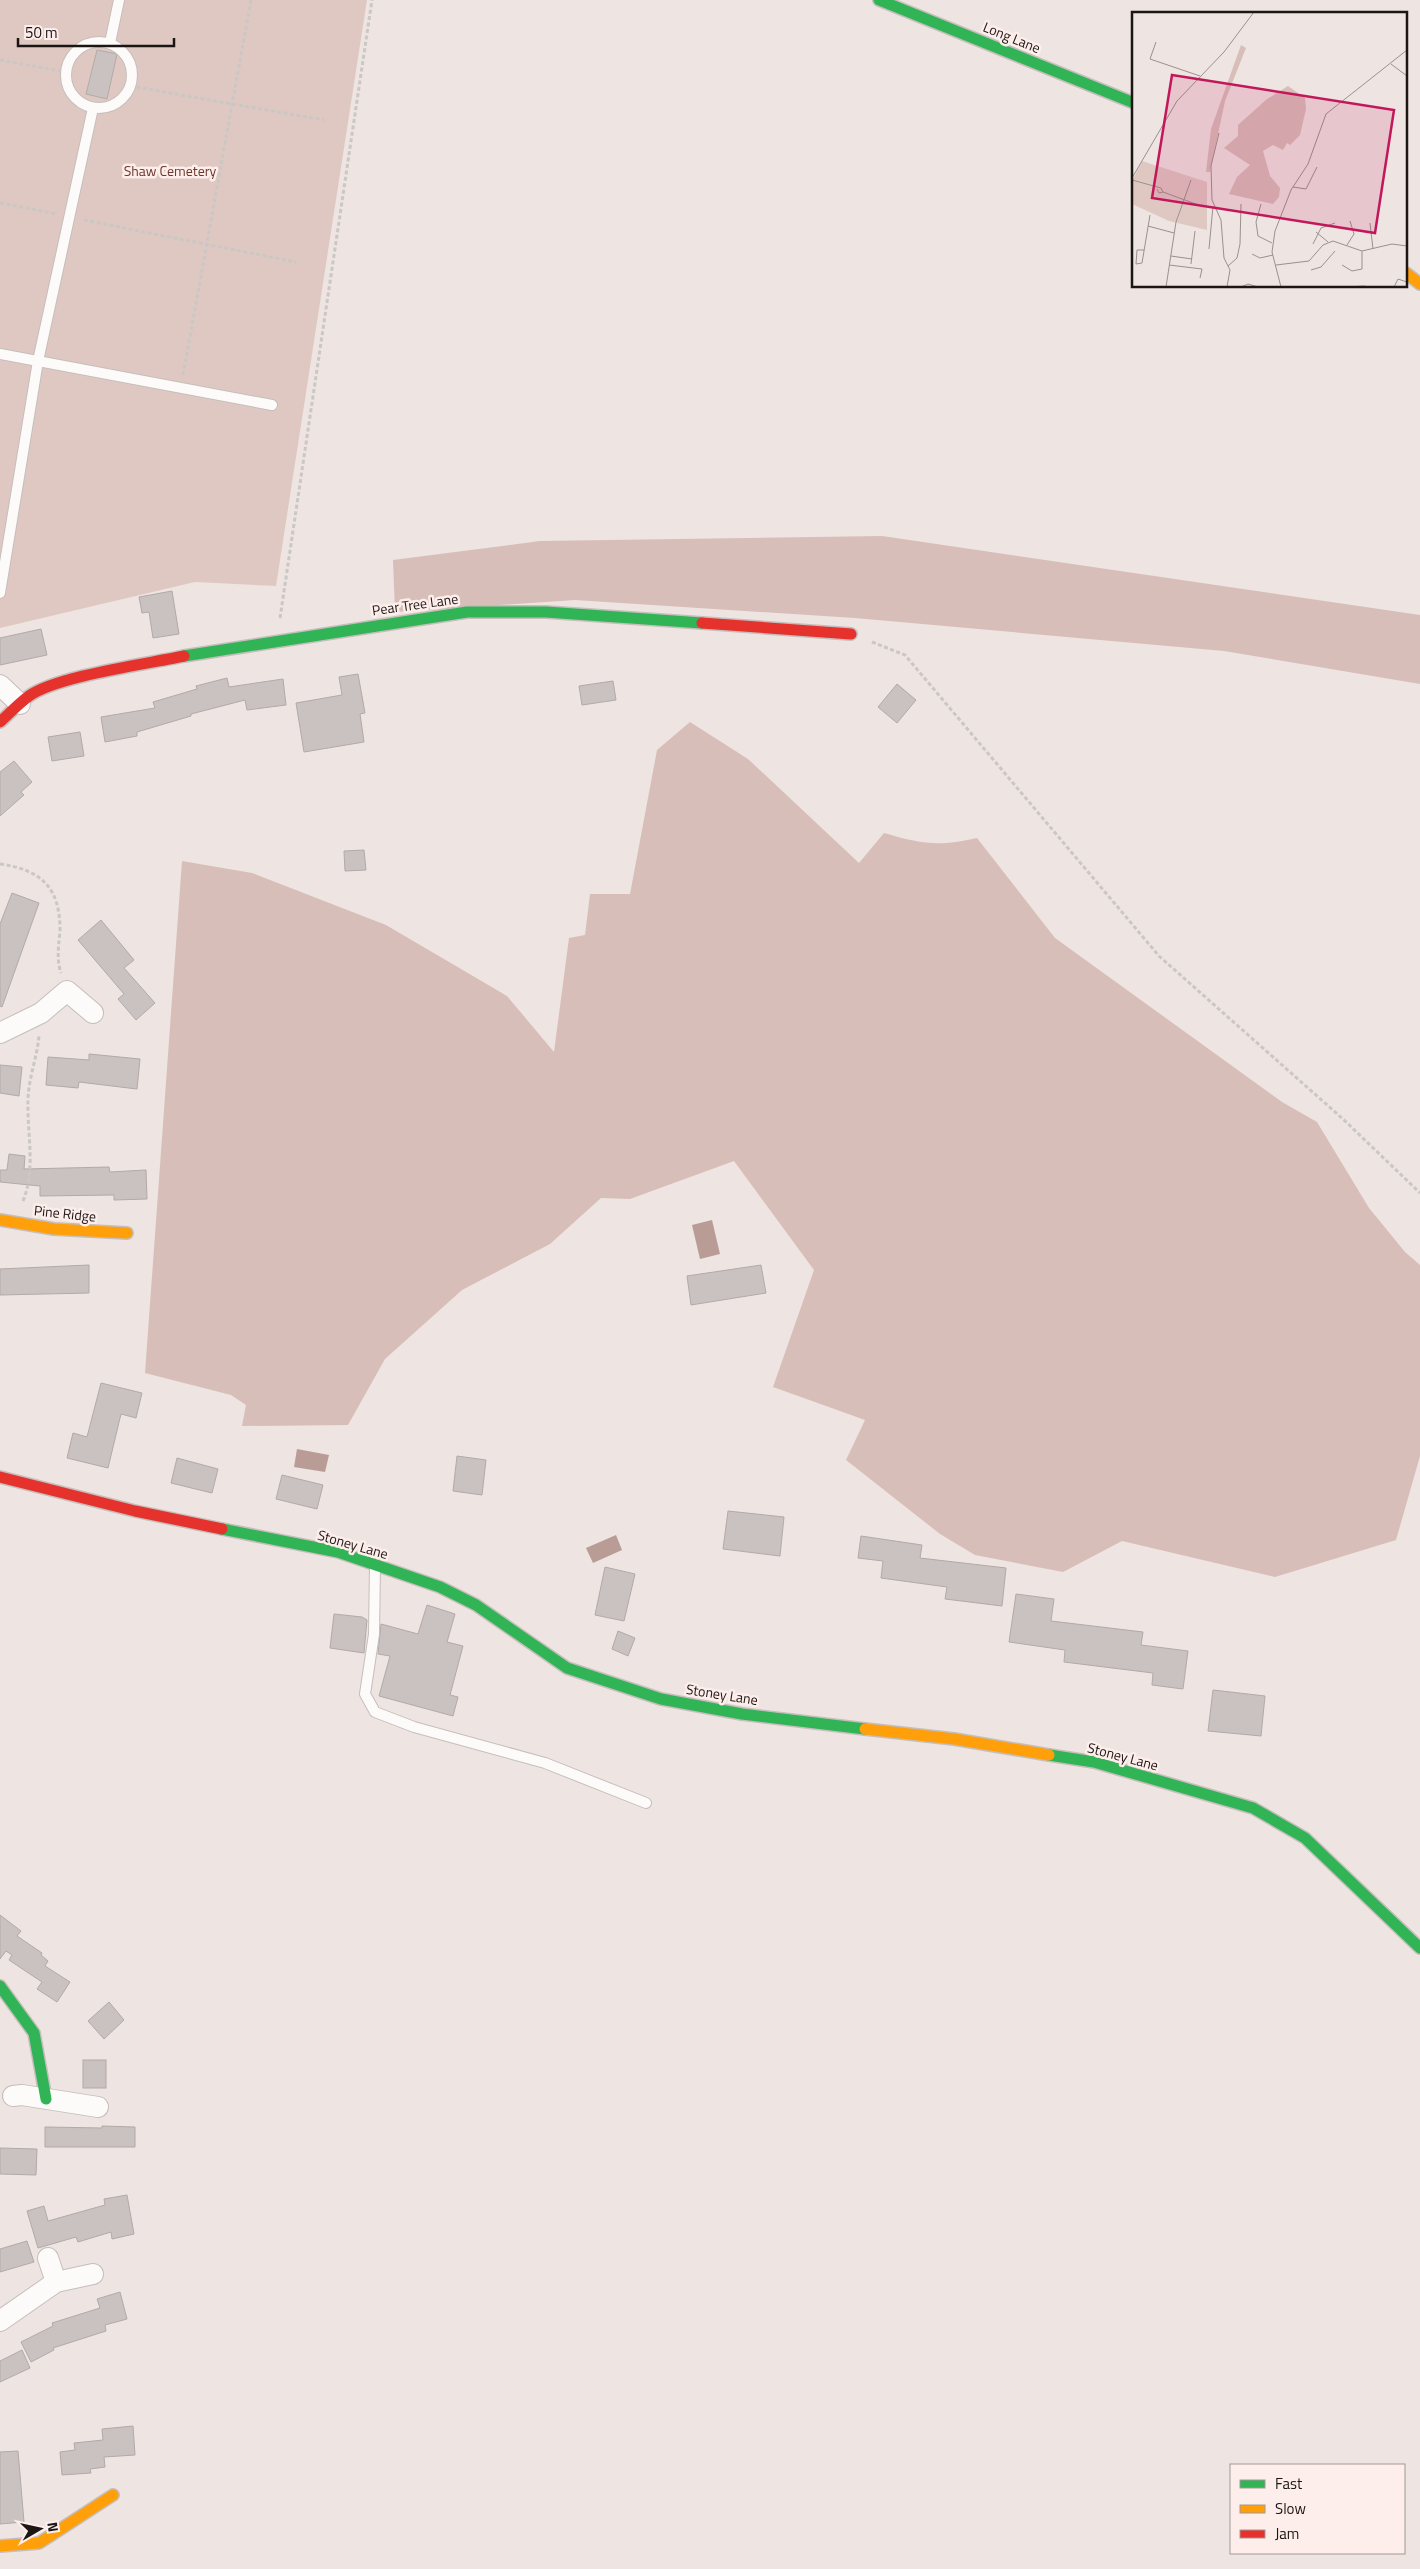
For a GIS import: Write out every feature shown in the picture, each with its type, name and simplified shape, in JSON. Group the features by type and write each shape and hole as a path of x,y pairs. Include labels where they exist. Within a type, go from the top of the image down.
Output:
{"street":[{"name":"Long Lane","path":"879,0 1132,102"},
{"path":"1408,274 1420,284"},
{"name":"Pear Tree Lane","path":"0,722 20,704 44,688 84,677 194,654 467,612 546,612 851,634"},
{"path":"0,685 20,704"},
{"path":"0,1032 40,1013 67,991 93,1014"},
{"name":"Pine Ridge","path":"0,1220 54,1229 127,1233"},
{"name":"Stoney Lane","path":"0,1477 135,1511 338,1552 440,1587 476,1605 567,1668 662,1700 742,1714 954,1739 1094,1762 1253,1808 1305,1838 1420,1948"},
{"path":"0,1986 34,2033 46,2098"},
{"path":"13,2096 46,2098 98,2107"},
{"path":"48,2258 56,2282"},
{"path":"0,2321 56,2282 93,2274"},
{"path":"0,2546 39,2543 113,2495"}],"lane":[{"path":"110,43 119,0"},
{"path":"95,42 110,43 121,50 129,61 132,73 130,86 122,99 108,107 93,108 78,101 68,88 66,72 70,58 81,47 95,42"},
{"path":"0,593 38,361 93,108"},
{"path":"0,354 272,405"},
{"path":"375,1565 374,1634 365,1694 375,1712 414,1727 545,1763 646,1804"}],"path":[{"path":"180,388 251,0"},
{"path":"277,640 372,0"},
{"path":"0,60 66,72"},
{"path":"130,86 324,120"},
{"path":"0,203 296,262"},
{"path":"851,634 905,655 1159,956 1344,1119 1420,1192"},
{"path":"0,864 26,870 50,886 58,904 57,962 67,991"},
{"path":"14,1222 25,1196 29,1173 27,1100 37,1054 40,1013"}],"green space":[{"name":"Shaw Cemetery","path":"0,0 367,0 276,586 195,582 0,628"}],"shaded area":[{"path":"882,536 1420,615 1420,684 1224,651 855,618 575,600 395,612 393,560 540,541"},
{"path":"690,722 748,759 859,863 884,833 909,840 930,843 951,843 977,838 1055,938 1282,1102 1317,1122 1369,1208 1405,1252 1420,1265 1420,1456 1396,1540 1275,1577 1122,1541 1063,1572 975,1555 940,1534 846,1460 865,1420 773,1387 814,1270 734,1161 630,1199 601,1198 550,1244 462,1290 385,1359 348,1425 242,1426 246,1405 231,1395 145,1373 182,861 252,873 386,925 507,996 554,1052 569,938 585,935 590,894 630,894 657,750"},
{"path":"712,1220 720,1254 700,1259 692,1225"},
{"path":"297,1449 329,1455 325,1472 294,1467"},
{"path":"616,1535 622,1550 593,1563 586,1548"}],"building":[{"path":"97,50 117,54 107,99 86,94"},
{"path":"172,591 179,634 153,638 149,612 142,613 139,597"},
{"path":"41,629 47,655 0,665 0,638"},
{"path":"358,674 365,713 360,714 364,742 304,752 296,703 342,695 339,677"},
{"path":"227,678 229,687 283,679 286,705 247,710 245,700 191,714 191,716 137,732 137,736 105,742 101,717 155,708 153,702 197,689 196,686"},
{"path":"613,681 616,700 582,705 579,686"},
{"path":"897,684 916,700 897,723 878,707"},
{"path":"80,732 84,756 52,761 48,737"},
{"path":"14,761 32,782 21,792 24,795 0,816 0,772"},
{"path":"364,850 366,870 345,871 344,851"},
{"path":"12,893 39,903 2,1007 0,1006 0,924"},
{"path":"101,920 134,960 124,968 155,1003 136,1020 118,999 124,994 78,940"},
{"path":"89,1054 140,1059 137,1089 79,1082 78,1088 46,1085 48,1057 89,1060"},
{"path":"0,1065 22,1067 19,1096 0,1093"},
{"path":"9,1154 25,1156 24,1169 109,1167 110,1172 146,1170 147,1199 114,1200 114,1195 40,1196 40,1186 0,1182 0,1170 7,1170"},
{"path":"89,1265 89,1293 0,1295 0,1269"},
{"path":"761,1265 766,1293 691,1305 687,1276"},
{"path":"101,1383 142,1393 136,1418 121,1414 108,1468 67,1458 73,1433 87,1437"},
{"path":"457,1456 486,1460 482,1495 453,1491"},
{"path":"177,1458 218,1469 212,1493 171,1483"},
{"path":"282,1475 323,1485 317,1509 276,1499"},
{"path":"728,1511 784,1517 780,1556 723,1549"},
{"path":"861,1536 922,1545 920,1558 1006,1568 1002,1606 945,1599 947,1587 881,1578 883,1561 858,1558"},
{"path":"605,1567 635,1574 624,1621 595,1615"},
{"path":"1016,1594 1054,1599 1051,1621 1143,1632 1141,1645 1188,1651 1183,1689 1152,1685 1153,1673 1064,1662 1065,1650 1009,1642"},
{"path":"427,1605 455,1614 447,1642 463,1646 450,1695 458,1697 453,1716 379,1696 390,1656 378,1654 381,1624 418,1634"},
{"path":"334,1614 362,1617 367,1620 364,1653 330,1648"},
{"path":"618,1631 635,1638 628,1656 612,1649"},
{"path":"1213,1690 1265,1696 1261,1736 1208,1731"},
{"path":"0,1915 21,1931 17,1936 42,1953 41,1955 48,1961 45,1966 70,1982 57,2002 37,1989 42,1982 9,1960 12,1955 6,1951 0,1959"},
{"path":"109,2002 124,2020 104,2039 88,2021"},
{"path":"83,2060 106,2060 106,2088 83,2088"},
{"path":"102,2126 135,2127 135,2147 45,2147 45,2127 102,2128"},
{"path":"0,2148 37,2149 36,2175 0,2174"},
{"path":"127,2195 134,2234 112,2239 111,2232 78,2242 76,2237 38,2248 27,2211 44,2206 48,2221 105,2205 104,2199"},
{"path":"27,2241 34,2262 0,2272 0,2249"},
{"path":"120,2292 127,2319 105,2325 106,2331 53,2348 54,2350 31,2362 21,2342 53,2326 52,2323 100,2308 97,2299"},
{"path":"22,2350 30,2368 0,2382 0,2361"},
{"path":"133,2426 135,2455 104,2457 105,2467 90,2469 91,2473 62,2475 60,2452 75,2450 74,2443 103,2440 102,2429"},
{"path":"18,2451 24,2522 0,2524 0,2452"}],"traffic: fast":[{"path":"879,0 1132,102"},
{"path":"184,656 467,612 546,612 702,623"},
{"path":"222,1529 338,1552 440,1587 476,1605 567,1668 661,1699 742,1714 865,1729"},
{"path":"1049,1755 1094,1762 1253,1808 1305,1838 1420,1948"},
{"path":"0,1986 34,2033 46,2099"}],"traffic: slow":[{"path":"1408,275 1420,284"},
{"path":"0,1220 54,1229 127,1233"},
{"path":"865,1729 954,1739 1049,1755"},
{"path":"0,2546 39,2543 113,2495"}],"traffic: jam":[{"path":"702,623 851,634"},
{"path":"0,722 29,696 60,682 184,656"},
{"path":"0,1477 135,1511 222,1529"}]}
